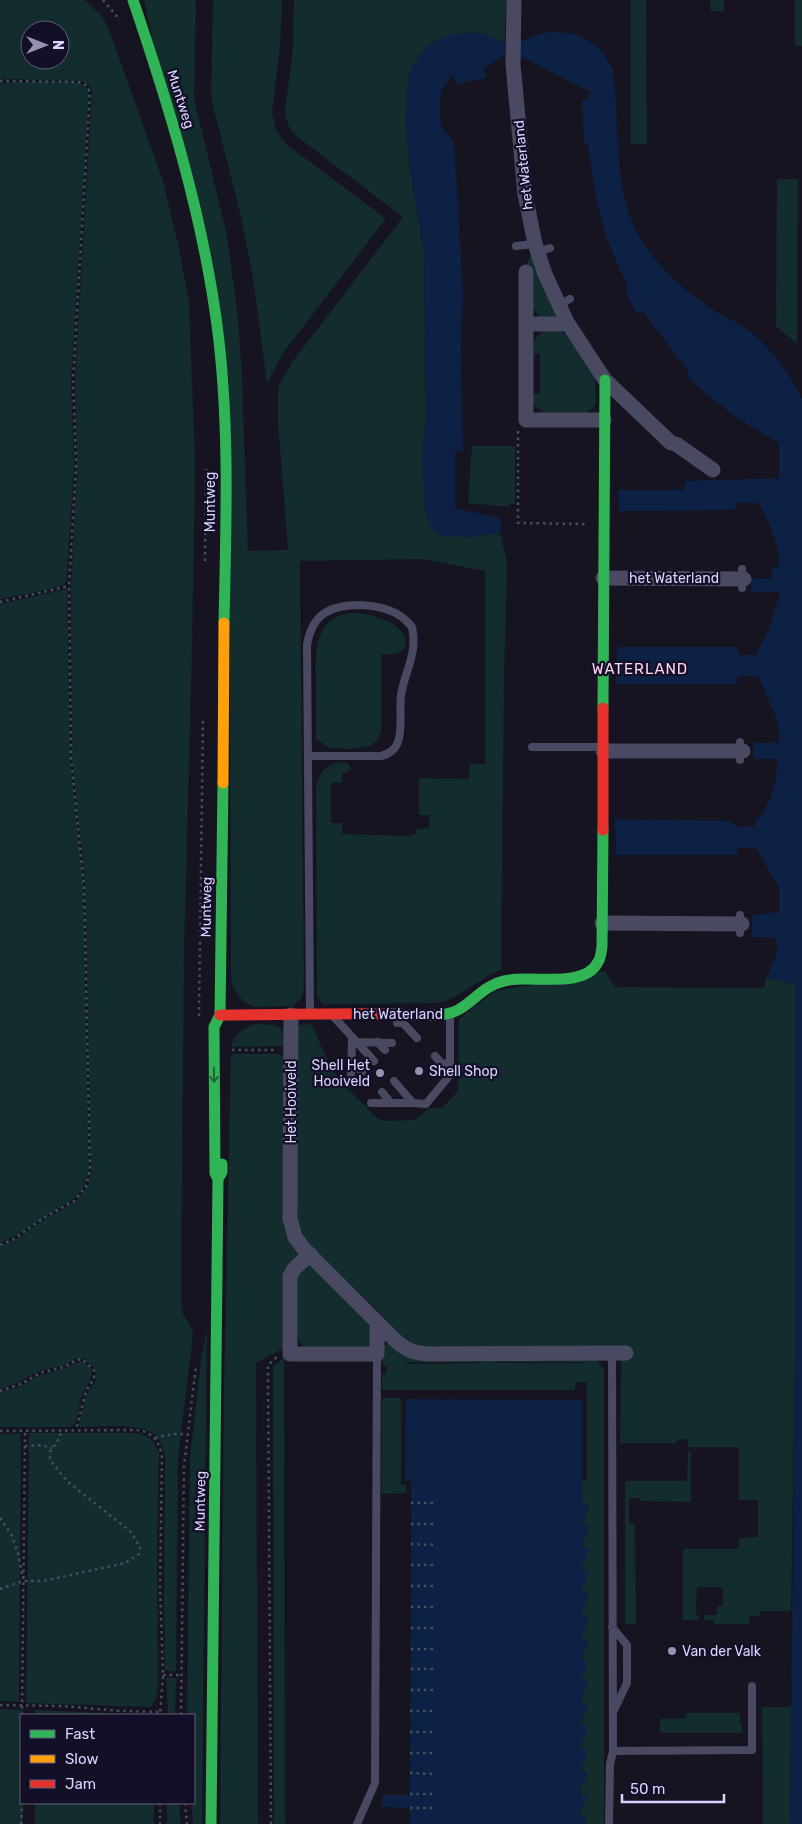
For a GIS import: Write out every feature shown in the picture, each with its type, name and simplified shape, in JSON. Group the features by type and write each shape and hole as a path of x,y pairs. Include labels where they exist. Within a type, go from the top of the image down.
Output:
{"main road":[{"name":"Muntweg","path":"133,0 175,127 197,213 213,299 220,357 224,424 226,482 220,1015 214,1027 215,1173 218,1179 211,1824"},
{"name":"het Waterland","path":"291,1015 330,1013 368,1018 450,1014 486,988 506,980 518,978 576,978 591,972 597,966 601,956 602,923 603,578 601,436 604,420 605,380"},
{"name":"Muntweg","path":"220,1015 226,1027"},
{"path":"220,1015 291,1015"},
{"name":"Muntweg","path":"218,1179 222,1172 226,1079"}],"street":[{"name":"het Waterland","path":"514,0 513,43 525,194 541,248 564,302 567,322 605,380 671,443 676,444 714,470"},
{"path":"526,272 522,411 526,420 604,420"},
{"path":"526,324 563,324 567,322"},
{"name":"het Waterland","path":"603,578 742,579"},
{"path":"603,749 741,751"},
{"path":"602,923 740,924"},
{"name":"Het Hooiveld","path":"291,1015 290,1218 295,1237 310,1254 404,1348 419,1353 619,1353"},
{"path":"310,1254 294,1269 290,1276 290,1354 377,1354 377,1322"}],"lane":[{"path":"516,246 541,248"},
{"path":"308,756 381,756 388,755 395,748 400,734 401,694 413,655 414,644 412,627 398,615 380,606 338,606 327,611 312,626 307,645 310,1013"},
{"path":"532,747 603,749"},
{"path":"330,1013 374,1061"},
{"path":"371,1103 426,1104 450,1075 450,1014"},
{"path":"388,1023 403,1023 417,1038"},
{"path":"354,1040 392,1043"},
{"path":"351,1083 354,1040"},
{"path":"377,1042 385,1050"},
{"path":"435,1056 442,1064 450,1064"},
{"path":"352,1062 362,1072"},
{"path":"394,1081 413,1103"},
{"path":"382,1092 391,1103"},
{"path":"609,1824 610,1764 613,1751 612,1627 619,1353"},
{"path":"357,1824 375,1783 377,1354"},
{"path":"612,1627 627,1645 627,1683 613,1712"},
{"path":"613,1751 752,1750 752,1686"}],"path":[{"path":"103,0 124,28"},
{"path":"0,81 78,82 86,85 90,92 73,380 76,465 69,586 71,758 84,886 90,1170 86,1187 74,1201 45,1217 14,1239 0,1245"},
{"path":"518,427 518,523 589,524"},
{"path":"205,569 206,466"},
{"path":"0,602 69,586"},
{"path":"198,1022 204,712"},
{"path":"231,1050 285,1050"},
{"path":"271,1824 268,1374 270,1362 280,1356"},
{"path":"0,1391 40,1373 64,1367 82,1359 94,1370 94,1378 86,1391 76,1430"},
{"path":"181,1714 184,1466 196,1366"},
{"path":"0,1589 23,1581 43,1581 126,1562 136,1558 140,1551 138,1542 131,1532 64,1478 50,1459 50,1452 60,1437 61,1430"},
{"path":"0,1431 139,1430 155,1438 160,1446 162,1458 160,1587 163,1675 160,1714 62,1706 0,1705"},
{"path":"22,1714 25,1431"},
{"path":"155,1438 173,1434 187,1434"},
{"path":"25,1446 41,1445 52,1448"},
{"path":"411,1503 436,1503"},
{"path":"0,1518 12,1536 18,1553 23,1581"},
{"path":"411,1524 435,1524"},
{"path":"411,1544 435,1545"},
{"path":"411,1565 434,1565"},
{"path":"411,1586 434,1586"},
{"path":"411,1607 435,1607"},
{"path":"411,1628 435,1628"},
{"path":"411,1649 435,1649"},
{"path":"411,1669 434,1669"},
{"path":"163,1675 181,1675"},
{"path":"411,1690 434,1690"},
{"path":"410,1711 434,1712"},
{"path":"410,1732 434,1732"},
{"path":"410,1753 434,1753"},
{"path":"410,1773 434,1774"},
{"path":"410,1794 433,1794"},
{"path":"22,1804 22,1824"},
{"path":"160,1804 160,1824"},
{"path":"185,1804 186,1824"},
{"path":"410,1808 434,1808"}],"green space":[{"path":"0,0 84,0 101,15 108,27 163,181 189,301 195,464 184,951 181,1296 182,1312 192,1329 193,1335 178,1458 176,1672 165,1670 165,1456 159,1439 140,1428 119,1426 80,1427 86,1396 96,1379 95,1368 83,1358 77,1358 65,1365 39,1371 19,1382 0,1389 0,1246 15,1240 45,1219 76,1201 88,1186 91,1172 85,880 72,759 71,587 77,465 75,377 92,91 88,84 80,81 0,79"},
{"path":"144,0 196,0 194,98 227,236 238,318 248,551 288,550 278,423 278,387 293,361 403,217 295,135 288,125 285,112 293,47 294,0 506,0 505,43 483,34 472,32 410,72 407,94 406,126 410,169 424,253 426,421 422,458 465,537 500,533 507,562 501,970 455,997 438,1003 324,1005 317,994 316,784 321,773 335,763 348,763 351,769 346,773 342,773 342,782 331,783 331,823 342,823 342,834 409,836 416,834 416,829 429,828 429,815 419,815 419,778 469,779 470,764 485,764 485,571 422,559 300,561 304,990 300,1000 293,1006 254,1007 243,1001 233,987 231,977 229,379"},
{"path":"213,0 282,0 280,46 272,112 276,130 286,144 385,218 283,353 267,383 254,284 242,221 211,98"},
{"path":"631,0 646,0 647,144 631,144"},
{"path":"710,0 724,0 724,11 711,11"},
{"path":"795,0 802,0 802,46 795,46"},
{"path":"55,81 80,84 85,86 89,93 71,381 74,465 67,577 64,584 60,586 0,599 0,83"},
{"path":"777,179 798,179 797,344 776,326"},
{"path":"531,254 556,314 555,317 543,318 538,315 532,306 525,270"},
{"path":"553,329 569,337 595,376 596,402 594,407 585,414 552,414 538,409 534,403 531,394 540,393 540,354 531,353 532,348 540,334"},
{"path":"472,446 515,446 515,504 509,504 509,507 468,503"},
{"path":"67,589 70,759 83,880 89,1173 84,1187 75,1198 16,1236 0,1243 0,604"},
{"path":"365,614 393,624 403,633 406,645 398,653 381,655 381,732 377,741 370,746 352,749 329,748 316,739 316,663 319,639 331,621 341,615"},
{"path":"605,971 615,987 764,988 766,978 795,984 795,1359 791,1611 760,1611 759,1616 749,1616 749,1624 714,1624 714,1620 704,1620 704,1615 717,1615 717,1606 723,1606 723,1587 697,1587 696,1615 699,1615 699,1620 683,1620 683,1549 739,1549 739,1538 758,1537 758,1500 739,1500 739,1447 688,1447 687,1439 677,1439 677,1443 620,1443 621,1359 423,1348 403,1339 376,1309 308,1245 297,1227 297,1029 300,1025 310,1024 314,1028 322,1049 339,1080 377,1118 383,1121 416,1120 428,1109 442,1108 458,1091 459,1019 495,991"},
{"path":"254,1024 277,1026 283,1033 283,1046 231,1047 234,1039 240,1033"},
{"path":"231,1054 280,1054 285,1058 299,1253 284,1348 256,1363 258,1824 220,1824 224,1391"},
{"path":"309,1263 370,1325 371,1349 304,1347 300,1342 295,1324 296,1274"},
{"path":"207,1328 202,1824 193,1824 191,1804 195,1804 195,1714 187,1714 190,1458 201,1360"},
{"path":"387,1344 596,1359 604,1370 604,1824 585,1824 585,1817 580,1815 582,1524 590,1505 582,1502 582,1481 587,1481 587,1382 575,1382 575,1390 382,1390 382,1374 386,1374 387,1366 382,1365 383,1346","holes":["406,1362 480,1362 481,1363 406,1364","586,1362 587,1363 497,1363"]},
{"path":"284,1357 285,1824 274,1824 273,1367"},
{"path":"80,1361 87,1364 92,1372 81,1397 75,1424 70,1427 0,1427 0,1392 18,1387 41,1375 66,1368"},
{"path":"382,1398 401,1398 401,1484 406,1485 406,1493 381,1494"},
{"path":"29,1433 135,1433 144,1435 153,1441 157,1448 159,1453 157,1545 158,1684 156,1699 151,1707 26,1703"},
{"path":"0,1434 21,1434 19,1702 0,1701"},
{"path":"688,1451 691,1451 691,1502 640,1501 639,1498 629,1498 629,1523 635,1524 636,1624 625,1624 625,1481 687,1481"},
{"path":"166,1678 176,1678 175,1714 168,1714"},
{"path":"762,1707 791,1707 790,1824 763,1824"},
{"path":"0,1709 23,1710 23,1714 20,1714 20,1804 23,1804 23,1824 0,1824"},
{"path":"35,1710 131,1714 35,1714"},
{"path":"686,1713 740,1713 742,1733 660,1733 660,1719 685,1718"},
{"path":"35,1804 154,1804 154,1824 35,1824"},
{"path":"167,1804 179,1804 181,1824 167,1824"}],"water":[{"path":"472,32 483,34 505,43 505,55 484,68 486,78 456,84 453,74 441,91 441,126 454,142 463,292 461,349 463,451 455,452 455,508 499,518 502,525 500,533 465,537 440,536 431,527 425,512 422,458 426,421 424,253 410,169 406,126 410,72 420,55 431,43 447,36"},
{"path":"554,32 582,37 590,41 603,53 613,70 618,154 624,196 638,234 645,245 670,276 691,294 742,326 769,349 791,379 802,399 802,1824 790,1824 795,1359 795,984 766,978 777,954 776,938 752,937 752,915 779,912 779,888 756,848 737,848 737,855 616,855 615,819 729,821 738,827 753,827 771,795 776,779 777,759 753,759 753,743 779,742 778,722 758,676 738,677 737,684 616,684 617,647 738,647 738,655 756,655 769,629 780,592 751,592 751,579 772,578 772,567 779,567 776,541 766,518 758,503 739,502 734,510 619,511 618,490 683,490 686,481 779,478 779,443 708,396 687,376 689,372 643,312 637,314 625,291 628,288 608,242 595,194 588,144 584,143 582,100 587,99 591,92 518,55 518,43 542,33"},
{"path":"406,1399 582,1400 582,1502 590,1505 582,1523 590,1527 582,1546 589,1549 581,1568 589,1572 581,1591 589,1595 581,1614 589,1618 581,1637 589,1641 581,1659 588,1663 581,1679 588,1682 580,1701 588,1705 580,1724 588,1727 580,1747 588,1751 580,1770 588,1773 579,1793 587,1797 580,1815 585,1817 585,1824 410,1824 410,1808 382,1807 382,1795 410,1795 411,1481 405,1481"}],"traffic: fast":[{"path":"133,0 183,160 211,283 224,399 226,511 224,623"},
{"path":"603,708 605,380"},
{"path":"218,1179 215,1173 214,1027 220,1015 223,783"},
{"path":"390,1014 434,1015 451,1013 497,983 515,979 569,978 581,976 591,971 599,960 602,947 603,830"},
{"path":"211,1824 218,1179 222,1172 222,1164"}],"traffic: slow":[{"path":"223,783 224,623"}],"traffic: jam":[{"path":"603,708 603,830"},
{"path":"220,1015 390,1014"}],"place":[{"name":"Shell Shop","path":"419,1071"},
{"name":"Shell Het Hooiveld","path":"380,1073"},
{"name":"Van der Valk","path":"672,1651"}],"district":[{"name":"WATERLAND","path":"640,669"}]}
